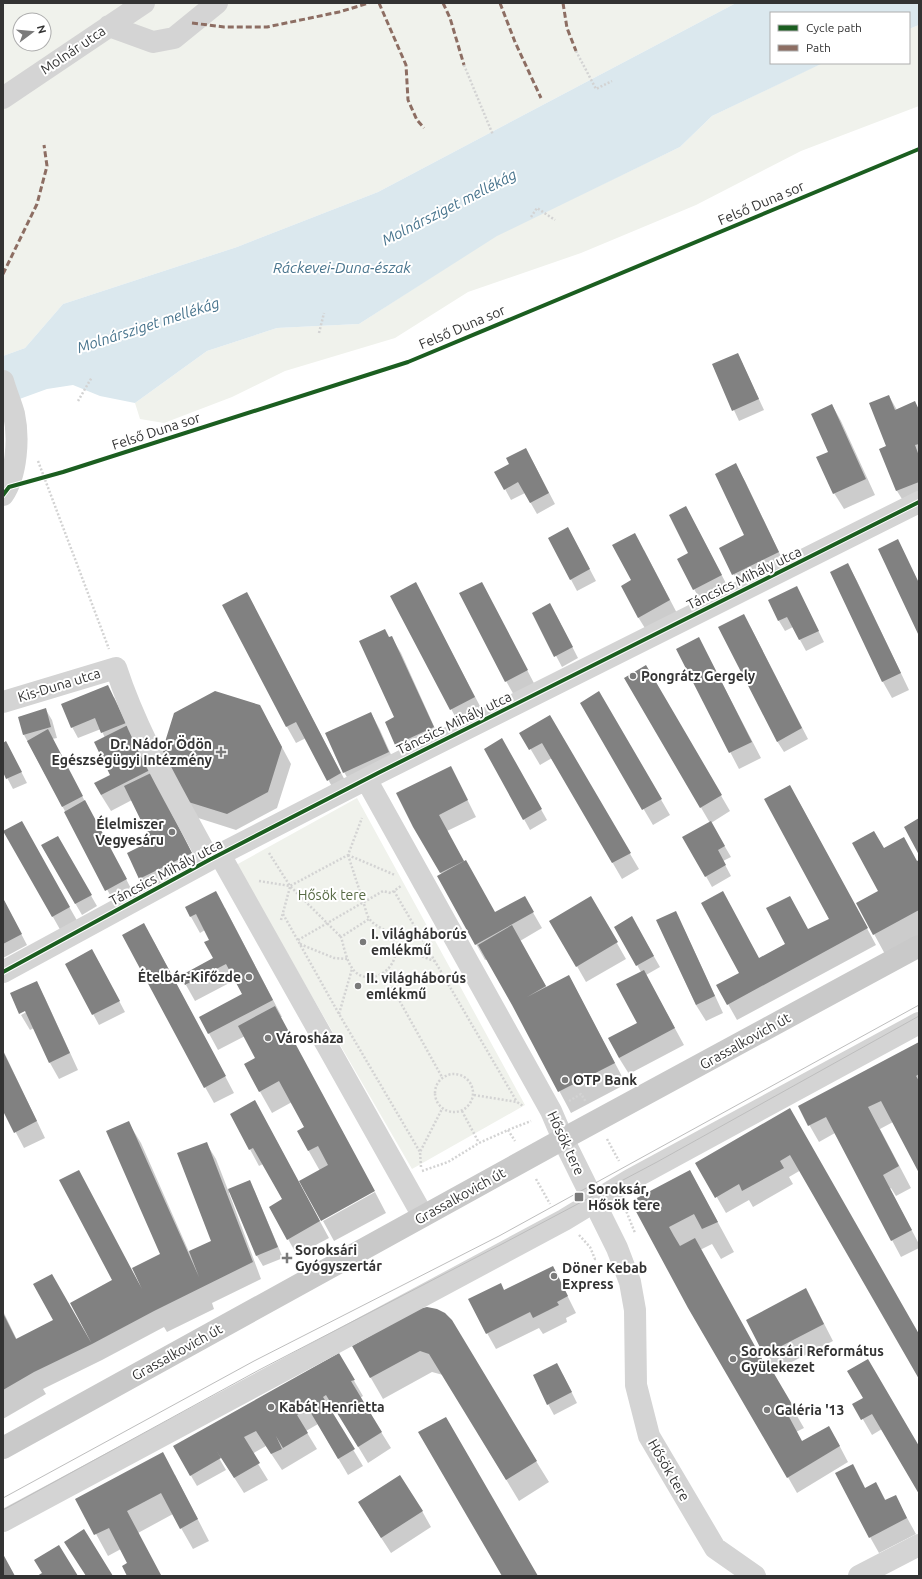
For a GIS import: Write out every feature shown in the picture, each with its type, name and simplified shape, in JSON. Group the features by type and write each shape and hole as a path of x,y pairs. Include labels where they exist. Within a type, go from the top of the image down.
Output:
{"main road":[{"name":"Grassalkovich út","path":"3,1448 563,1139 919,946"},
{"path":"3,1435 64,1415"},
{"path":"3,1464 64,1415"}],"street":[{"name":"Molnár utca","path":"3,98 144,3"},
{"path":"108,26 153,42 174,38 217,3"},
{"path":"3,381 14,414 15,464 6,491"},
{"name":"Táncsics Mihály utca","path":"3,972 366,779 919,502"},
{"path":"116,668 125,696 150,749 423,1216"},
{"name":"Kis-Duna utca","path":"3,702 116,668"},
{"name":"Hősök tere","path":"366,779 547,1114 563,1139 617,1248 630,1282 635,1310 636,1385 649,1436 715,1548 755,1576"},
{"path":"3,1521 564,1220 630,1180 919,1023"},
{"path":"859,1576 919,1545"},
{"path":"715,1548 724,1576"}],"path":[{"path":"576,51 596,89 612,81"},
{"path":"464,65 493,134"},
{"path":"531,217 537,208 555,220"},
{"path":"319,333 324,313"},
{"path":"78,401 92,377"},
{"path":"6,491 50,475"},
{"path":"55,505 116,668"},
{"path":"258,836 290,886 341,937 347,959 352,970 362,976 374,977 384,973 394,962 396,946 388,932 369,919 348,855 365,811"},
{"path":"290,886 348,855"},
{"path":"348,855 401,878"},
{"path":"298,940 383,891 391,893 403,884"},
{"path":"394,891 516,1102"},
{"path":"283,914 339,1014 420,1152 421,1171 448,1162 479,1144 547,1114"},
{"path":"341,937 369,919"},
{"path":"300,944 334,958 347,959"},
{"path":"396,946 434,961"},
{"path":"339,1014 352,970"},
{"path":"384,973 442,1077"},
{"path":"456,1073 469,1080 474,1095 470,1105 462,1111 452,1113 442,1109 435,1099 435,1087 442,1077 456,1073"},
{"path":"474,1095 516,1102 547,1114"},
{"path":"420,1152 442,1109"},
{"path":"462,1111 479,1144"}],"green space":[{"path":"3,3 736,3 378,192 237,247 63,304 25,348 3,356"},
{"path":"919,25 919,106 801,151 696,205 581,253 468,292 395,338 285,371 232,397 164,423 140,419 135,403 207,351 277,328 359,324 497,235 680,147 712,116 820,64 910,64 910,29"},
{"name":"Hősök tere","path":"357,798 525,1105 412,1169 236,865"}],"water":[{"name":"Ráckevei-Duna-észak","path":"736,3 919,3 919,25 910,29 910,12 770,12 770,64 821,64 712,116 680,147 497,236 359,324 277,328 207,351 135,403 100,396 73,385 47,389 3,405 3,356 25,348 63,304 237,247 378,192"}],"building":[{"path":"738,353 759,399 732,411 712,364"},
{"path":"889,395 895,410 915,401 919,410 919,444 915,445 919,456 919,482 896,491 879,449 886,446 869,403"},
{"path":"832,404 866,479 833,494 816,457 828,452 811,414"},
{"path":"526,448 549,493 530,503 518,482 504,490 494,472 509,464 506,458"},
{"path":"736,463 779,552 732,575 719,548 744,535 715,474"},
{"path":"686,506 722,575 693,590 677,559 688,553 669,515"},
{"path":"568,527 590,569 570,580 548,538"},
{"path":"635,533 670,600 638,618 621,586 631,580 612,545"},
{"path":"898,539 919,583 919,636 878,549"},
{"path":"848,563 901,673 882,682 830,572"},
{"path":"416,582 475,697 450,710 390,596"},
{"path":"482,582 528,670 505,682 459,593"},
{"path":"797,586 819,631 799,640 787,617 778,621 768,600"},
{"path":"247,592 341,773 327,781 296,722 286,727 222,605"},
{"path":"550,603 573,647 554,657 532,613"},
{"path":"744,614 802,728 777,742 718,627"},
{"path":"385,629 389,637 392,636 434,727 395,745 385,722 394,717 359,641"},
{"path":"699,637 752,742 729,753 676,649"},
{"path":"646,665 722,795 700,808 624,678"},
{"path":"108,685 126,723 101,733 95,718 71,728 61,704"},
{"name":"Dr. Nádor Ödön Egészségügyi Intézmény","path":"215,691 260,705 282,747 268,792 227,814 182,800 160,758 174,713"},
{"path":"599,691 662,799 642,810 580,703"},
{"path":"46,708 51,727 23,735 18,717"},
{"path":"371,712 389,752 343,773 325,733"},
{"path":"550,715 631,853 612,863 542,743 529,750 519,733"},
{"path":"128,725 150,770 101,795 94,783 110,775 94,742"},
{"path":"48,729 83,796 62,807 27,741"},
{"path":"502,738 542,809 523,820 484,749"},
{"path":"6,741 22,772 6,779 3,772 3,743"},
{"path":"451,766 468,800 439,815 464,861 440,873 413,827 396,793"},
{"path":"151,773 192,853 139,879 127,853 151,841 124,786"},
{"path":"790,785 868,928 727,1005 716,985 739,973 701,903 723,891 759,958 785,944 766,908 790,896 808,929 829,919 764,799"},
{"path":"85,800 127,879 105,891 64,812"},
{"path":"919,818 919,855 904,827"},
{"path":"22,821 70,907 52,917 3,831"},
{"path":"711,821 725,846 718,850 726,865 705,877 682,837"},
{"path":"874,831 884,848 904,837 917,861 919,860 919,910 873,935 856,903 878,891 852,843"},
{"path":"58,836 92,895 75,904 41,845"},
{"path":"466,860 495,912 525,896 534,912 475,945 437,876"},
{"path":"216,891 273,1000 208,1034 199,1017 242,994 226,964 185,985 180,976 213,958 204,942 209,940 196,914 190,917 185,907"},
{"path":"591,896 618,942 576,967 549,921"},
{"path":"3,898 22,934 3,944"},
{"path":"676,911 715,996 696,1005 656,920"},
{"path":"632,916 654,956 636,966 614,927"},
{"path":"144,923 226,1076 204,1088 122,935"},
{"path":"512,925 546,986 527,997 569,975 615,1063 558,1092 478,945"},
{"path":"92,949 120,1001 92,1015 65,964"},
{"path":"644,970 675,1028 619,1058 608,1038 637,1023 616,984"},
{"path":"37,981 70,1053 49,1063 25,1011 19,1014 10,993"},
{"path":"275,1006 375,1191 321,1221 299,1181 328,1165 318,1146 308,1151 297,1131 304,1127 279,1081 259,1092 244,1064 255,1058 238,1026"},
{"path":"919,1042 919,1074 916,1076 919,1081 919,1173 881,1101 868,1107 899,1166 883,1175 912,1230 891,1241 826,1117 808,1126 798,1106"},
{"path":"3,1051 37,1121 14,1133 3,1111"},
{"path":"255,1100 320,1221 287,1240 269,1207 282,1199 253,1148 249,1150 230,1114"},
{"path":"790,1108 919,1334 919,1379 790,1155 780,1161 784,1168 742,1191 739,1184 715,1198 695,1163"},
{"path":"129,1121 199,1277 189,1251 211,1241 177,1153 207,1142 253,1262 154,1311 92,1344 70,1303 112,1280 59,1180 79,1170 142,1289 132,1268 160,1254 106,1131"},
{"path":"690,1170 718,1222 702,1229 694,1214 669,1227 680,1246 695,1238 766,1366 769,1365 796,1411 788,1415 802,1441 829,1426 840,1446 787,1478 688,1308 633,1206 635,1199"},
{"path":"250,1180 278,1247 256,1256 228,1189"},
{"path":"553,1266 568,1296 557,1302 559,1305 533,1318 530,1312 486,1334 468,1299 501,1283 504,1290"},
{"path":"52,1274 92,1344 34,1372 3,1390 3,1313 16,1339 53,1320 33,1284"},
{"path":"806,1288 824,1324 764,1355 746,1320"},
{"path":"427,1307 437,1309 445,1313 452,1320 537,1461 506,1480 429,1354 420,1351 370,1378 352,1346 418,1309"},
{"path":"339,1353 355,1380 351,1381 382,1432 358,1447 326,1395 323,1397 355,1449 338,1459 308,1408 297,1415 308,1433 283,1448 276,1436 282,1449 271,1454 256,1431 244,1437 260,1463 234,1478 216,1450 221,1458 190,1476 173,1446"},
{"path":"868,1359 919,1446 919,1494 872,1414 861,1420 852,1404 863,1398 847,1371"},
{"path":"557,1363 572,1392 547,1405 533,1375"},
{"path":"446,1417 538,1576 502,1576 418,1432"},
{"path":"163,1452 198,1519 180,1529 161,1493 127,1511 161,1575 127,1576 122,1566 127,1563 109,1528 94,1535 75,1499"},
{"path":"853,1464 865,1488 876,1482 885,1500 896,1495 907,1518 869,1538 835,1473"},
{"path":"400,1475 423,1511 381,1538 358,1502"},
{"path":"84,1529 113,1576 86,1576 64,1542"},
{"path":"59,1545 78,1576 37,1576 42,1573 34,1560"},
{"path":"3,1554 15,1576 3,1576"}],"tram line":[{"path":"3,1498 254,1361 499,1236 919,1005"},
{"path":"3,1510 259,1370 657,1162 919,1016"}],"marked path":[{"path":"192,23 224,27 267,27 339,12 369,3"},
{"path":"379,3 406,65 408,100 417,120 424,128"},
{"path":"443,3 450,18 464,65"},
{"path":"500,3 515,42 541,98"},
{"path":"563,3 567,28 576,51"},
{"path":"3,274 37,204 47,166 44,145"}],"cycle path":[{"name":"Felső Duna sor","path":"3,495 9,487 63,472 408,362 919,149"},
{"path":"3,972 209,860 378,773 919,502"}],"place":[{"name":"Pongrátz Gergely","path":"633,676"},
{"name":"Dr. Nádor Ödön Egészségügyi Intézmény","path":"221,752"},
{"name":"Élelmiszer Vegyesáru","path":"172,832"},
{"name":"I. világháborús emlékmű","path":"363,942"},
{"name":"Ételbár-Kifőzde","path":"249,977"},
{"name":"II. világháborús emlékmű","path":"358,986"},
{"name":"Városháza","path":"268,1038"},
{"name":"OTP Bank","path":"565,1080"},
{"name":"Soroksár, Hősök tere","path":"579,1197"},
{"name":"Soroksári Gyógyszertár","path":"287,1258"},
{"name":"Döner Kebab Express","path":"554,1276"},
{"name":"Soroksári Református Gyülekezet","path":"733,1359"},
{"name":"Kabát Henrietta","path":"271,1407"},
{"name":"Galéria '13","path":"767,1410"}],"water label":[{"name":"Molnársziget mellékág","path":"449,207"},
{"name":"Molnársziget mellékág","path":"148,325"}]}
